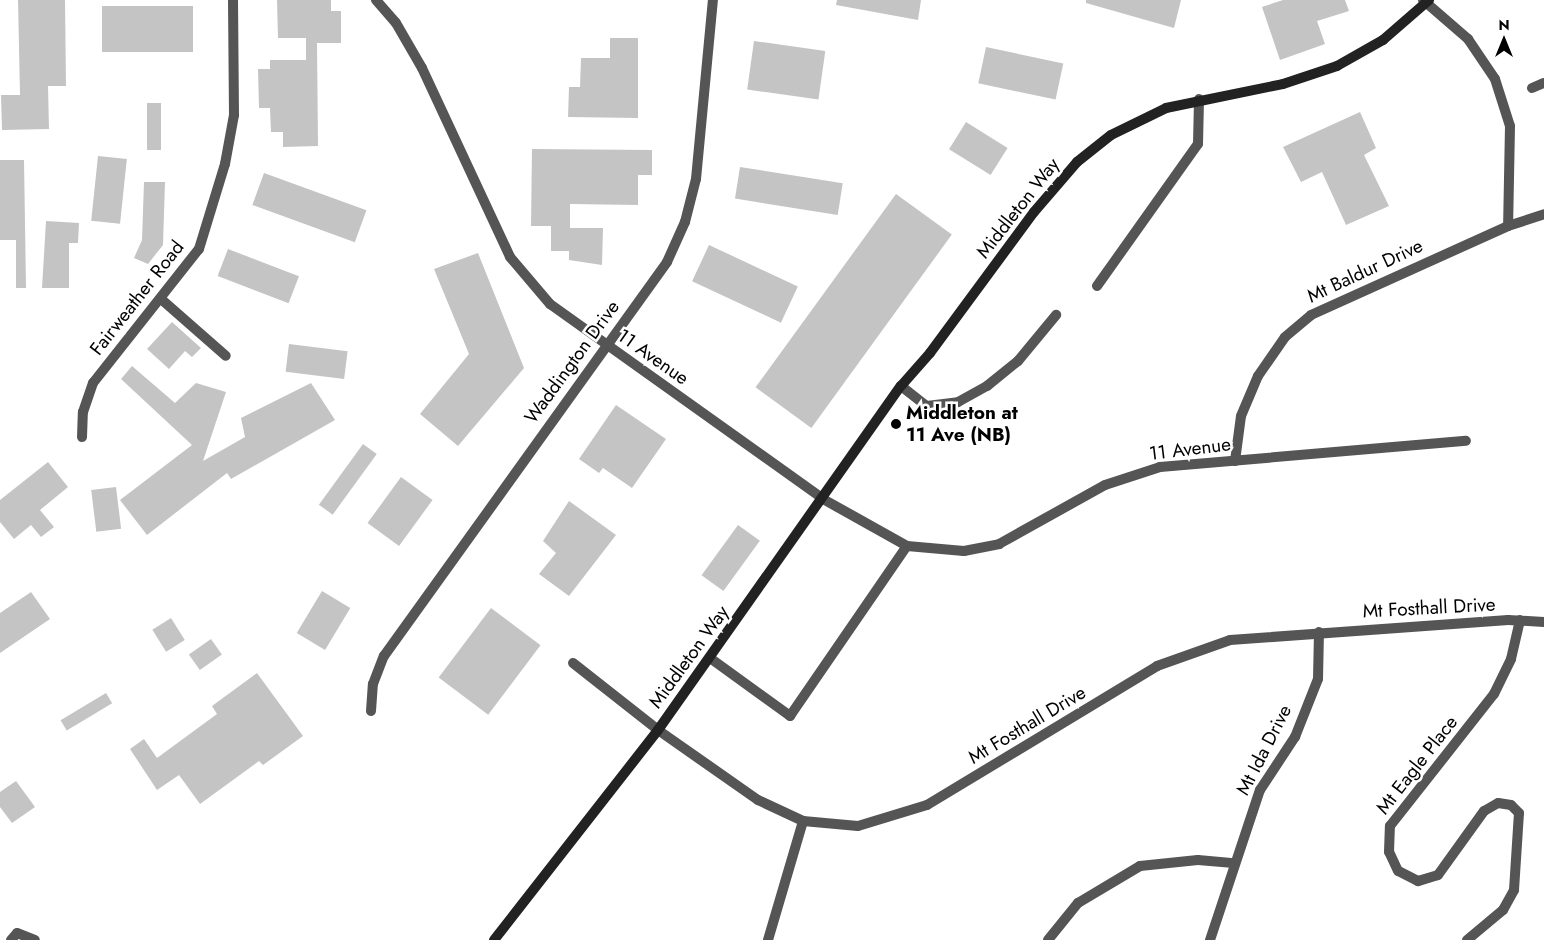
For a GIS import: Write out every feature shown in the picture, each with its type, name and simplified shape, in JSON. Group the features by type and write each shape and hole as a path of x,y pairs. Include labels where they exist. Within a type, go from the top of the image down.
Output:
{"street":[{"name":"Fairweather Road","path":"82,437 83,412 93,382 199,249 225,164 234,115 233,0"},
{"name":"11 Avenue","path":"376,0 396,23 422,68 510,258 550,304 823,499 907,546 964,551 999,544 1105,485 1160,467 1466,441"},
{"name":"Waddington Drive","path":"371,711 373,684 384,656 606,344 667,262 685,222 696,179 713,0"},
{"path":"1426,1 1468,39 1495,79 1510,126 1508,226"},
{"name":"Middleton Way","path":"494,940 658,730 901,386 930,353 1034,212 1077,162 1111,135 1166,108 1199,99 1283,84 1337,66 1384,40 1426,1"},
{"path":"1532,88 1544,83"},
{"path":"1097,286 1198,144 1199,99"},
{"name":"Mt Baldur Drive","path":"1235,461 1241,416 1258,376 1285,337 1311,315 1338,299 1508,226 1544,214"},
{"path":"161,299 226,356"},
{"path":"901,386 927,406 958,402 987,386 1018,361 1056,315"},
{"path":"710,658 790,716 907,546"},
{"name":"Mt Fosthall Drive","path":"573,664 658,730 758,800 803,822 858,826 927,805 1157,666 1230,640 1320,632 1520,620 1544,622"},
{"name":"Mt Eagle Place","path":"1467,940 1503,910 1514,890 1519,814 1511,805 1498,803 1484,811 1438,875 1418,881 1398,871 1389,852 1390,826 1494,694 1511,659 1520,620"},
{"name":"Mt Ida Drive","path":"1210,940 1234,863 1260,790 1295,737 1318,679 1320,632"},
{"path":"768,940 803,822"},
{"path":"1048,940 1078,903 1140,866 1198,860 1234,863"},
{"path":"11,940 17,933 35,940"}],"building":[{"path":"18,0 65,0 66,86 48,86 49,129 2,130 1,95 20,95"},
{"path":"277,0 331,0 331,11 341,11 341,43 317,43 318,146 283,147 283,132 271,132 270,108 259,108 258,69 270,69 270,60 306,60 306,38 278,38"},
{"path":"837,0 921,0 918,20 836,5"},
{"path":"1086,0 1181,0 1174,28 1086,3"},
{"path":"1283,0 1345,0 1349,11 1317,21 1325,44 1280,60 1262,7"},
{"path":"102,6 193,6 193,52 102,52"},
{"path":"610,38 638,38 638,118 568,117 569,87 580,87 581,58 610,58"},
{"path":"754,41 825,51 818,100 747,90"},
{"path":"986,47 1063,63 1056,100 978,83"},
{"path":"147,103 161,103 161,150 147,150"},
{"path":"1360,112 1376,148 1364,155 1389,206 1346,225 1322,172 1301,182 1283,147"},
{"path":"966,122 1008,148 991,175 949,149"},
{"path":"532,149 652,150 652,175 638,175 638,205 570,204 570,228 603,228 602,265 569,260 569,251 551,251 551,226 531,226"},
{"path":"98,156 127,159 120,224 91,221"},
{"path":"0,160 24,160 26,288 16,288 16,240 0,240"},
{"path":"740,167 843,183 838,215 735,199"},
{"path":"264,173 366,210 355,242 252,205"},
{"path":"144,182 165,182 163,245 148,264 134,258 142,240"},
{"path":"896,194 952,235 811,428 756,387"},
{"path":"46,221 79,223 78,243 69,243 69,288 42,288"},
{"path":"709,245 798,286 781,323 692,281"},
{"path":"228,249 299,276 289,303 218,276"},
{"path":"478,253 524,368 458,446 420,414 469,354 434,269"},
{"path":"172,322 201,348 192,357 185,351 169,369 147,349"},
{"path":"289,344 348,351 344,379 286,372"},
{"path":"132,366 175,403 196,383 226,392 203,461 245,437 241,418 311,383 335,420 231,479 227,473 147,535 120,500 192,445 121,379"},
{"path":"616,405 666,439 632,488 603,468 599,473 579,459"},
{"path":"363,444 377,454 333,515 319,505"},
{"path":"48,462 68,487 40,510 54,527 41,537 31,525 14,539 0,522 0,500"},
{"path":"401,477 433,500 399,546 367,523"},
{"path":"116,487 121,529 96,532 91,490"},
{"path":"569,501 616,535 569,596 539,574 556,553 543,541"},
{"path":"738,525 760,541 723,591 702,575"},
{"path":"322,591 350,608 325,650 297,633"},
{"path":"31,592 50,619 0,653 0,613"},
{"path":"491,608 541,645 488,715 439,677"},
{"path":"171,618 185,640 166,652 152,630"},
{"path":"211,639 222,655 200,670 189,654"},
{"path":"257,673 303,736 263,765 259,761 200,804 179,775 157,790 130,749 144,739 157,758 217,714 212,706"},
{"path":"106,693 112,703 67,731 61,720"},
{"path":"16,781 35,807 12,823 0,807 0,792"}],"place":[{"name":"Middleton at 11 Ave (NB)","path":"896,424"}]}
